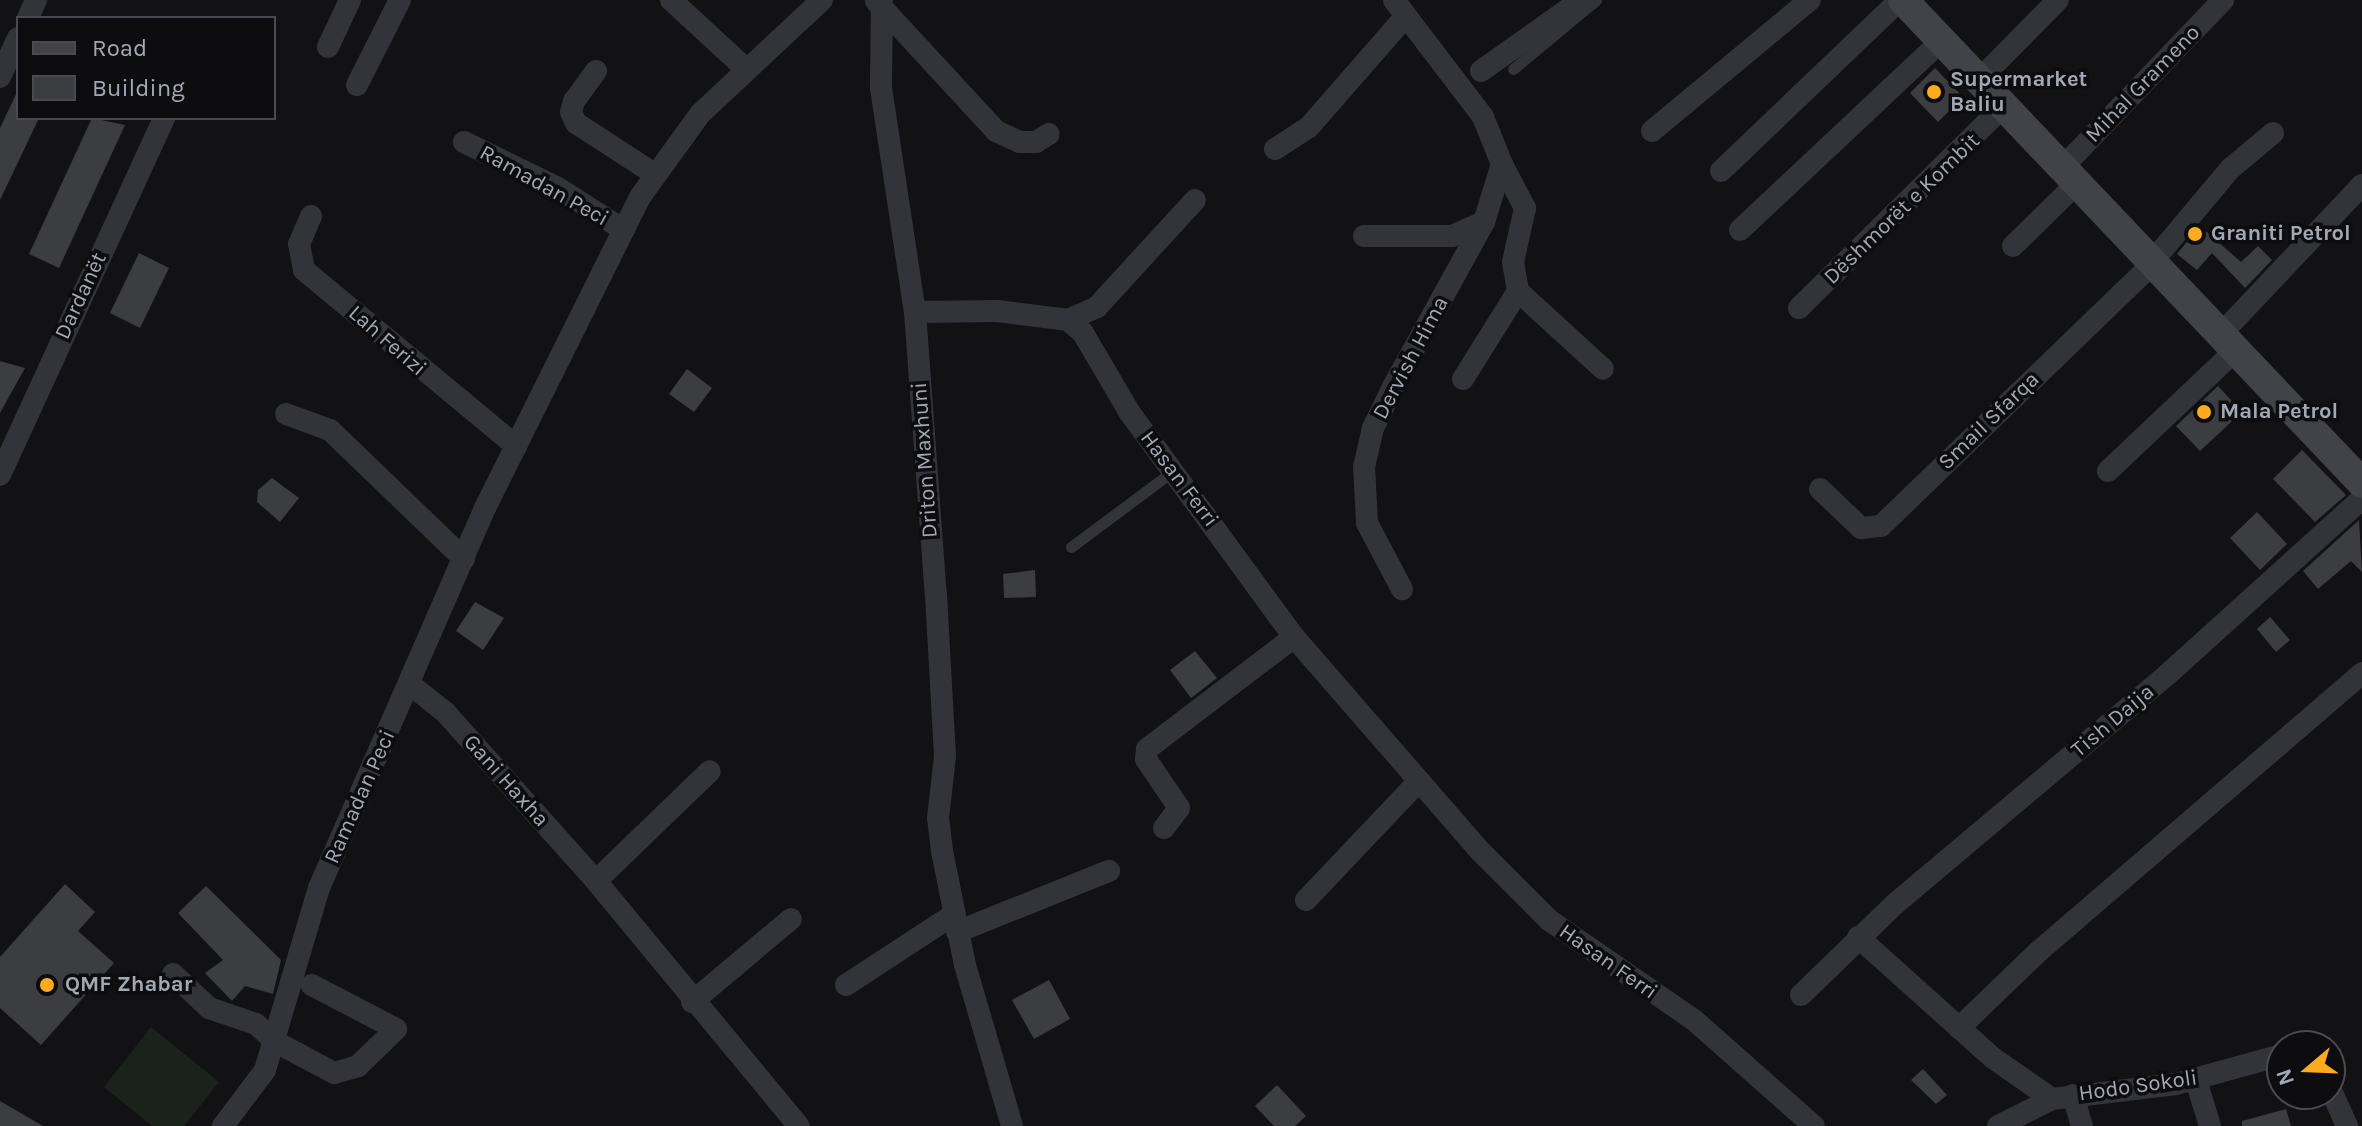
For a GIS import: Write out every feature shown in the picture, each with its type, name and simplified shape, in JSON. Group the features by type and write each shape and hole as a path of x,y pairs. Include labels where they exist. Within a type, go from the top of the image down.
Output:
{"main road":[{"path":"1902,0 2362,483"}],"street":[{"path":"328,47 350,0"},
{"path":"357,85 400,0"},
{"path":"671,0 746,69"},
{"name":"Ramadan Peci","path":"223,1126 250,1095 276,1042 319,888 516,446 653,173 700,114 822,0"},
{"path":"1481,71 1581,0"},
{"path":"1652,131 1810,0"},
{"path":"1721,171 1902,0"},
{"path":"1979,80 2058,0"},
{"name":"Mihal Grameno","path":"2069,176 2223,0"},
{"name":"Driton Maxhuni","path":"879,2 996,131 1020,142 1036,142 1049,134"},
{"name":"Driton Maxhuni","path":"879,2 881,88 915,312 944,723 938,818 955,923 1012,1126"},
{"path":"1275,149 1309,127 1400,8 1483,117 1502,164 1525,208 1512,269 1518,291 1603,369"},
{"path":"1740,230 1941,41"},
{"path":"0,77 16,42"},
{"path":"596,71 574,101 571,112 576,123 653,173"},
{"name":"Dëshmorët e Kombit","path":"1799,308 2003,107"},
{"name":"Dardanët","path":"0,475 163,120"},
{"path":"2153,262 2230,169 2273,133"},
{"name":"Ramadan Peci","path":"464,142 558,188 624,230"},
{"name":"Dervish Hima","path":"1402,589 1380,556 1367,523 1364,466 1373,428 1393,387 1484,222 1502,164"},
{"path":"2013,246 2069,176"},
{"path":"2108,471 2229,342 2362,185"},
{"path":"915,312 1021,312 1068,320 1097,307 1195,200"},
{"name":"Lah Ferizi","path":"311,216 299,244 304,270 516,446"},
{"path":"1364,236 1452,236 1484,222"},
{"name":"Smail Sfarqa","path":"1820,489 1861,528 1881,526 2153,262"},
{"path":"1463,379 1518,291"},
{"name":"Hasan Ferri","path":"1068,320 1083,333 1130,413 1294,637 1418,782 1549,920 1694,1020 1814,1126"},
{"path":"286,414 330,430 464,559"},
{"name":"Tish Daija","path":"1801,995 1858,937 2168,674 2362,499"},
{"path":"1164,828 1179,808 1146,759 1147,749 1294,637"},
{"path":"1959,1028 2038,952 2362,673"},
{"name":"Gani Haxha","path":"411,685 445,712 596,881 692,1002 799,1126"},
{"path":"596,881 710,771"},
{"path":"1306,900 1418,782"},
{"path":"846,985 918,933 1109,871"},
{"path":"692,1002 791,919"},
{"path":"1858,937 1959,1028 2062,1097 2082,1126"},
{"path":"173,974 209,1008 256,1024 276,1042 325,1070 342,1073 358,1066 396,1029 312,985"},
{"name":"Hodo Sokoli","path":"1998,1126 2062,1097 2196,1080 2266,1060"},
{"path":"2196,1080 2210,1126"}],"lane":[{"path":"1513,69 1596,0"},
{"path":"1071,547 1173,471"}],"shaded area":[{"path":"151,1027 219,1082 184,1126 152,1126 104,1087"}],"building":[{"path":"1935,68 1963,97 1938,122 1910,93"},
{"path":"16,94 16,120 38,120 0,200 0,128"},
{"path":"91,120 125,125 59,268 29,254"},
{"path":"2200,226 2241,262 2258,246 2272,260 2245,288 2212,253 2197,270 2177,254"},
{"path":"139,253 169,268 140,328 110,313"},
{"path":"0,361 25,368 0,413"},
{"path":"687,369 712,388 694,412 669,394"},
{"path":"2218,386 2242,412 2200,451 2176,426"},
{"path":"2302,450 2346,495 2315,522 2273,479"},
{"path":"272,478 299,498 280,522 257,502 258,490"},
{"path":"2257,512 2287,544 2260,570 2230,538"},
{"path":"2359,520 2362,572 2351,561 2318,589 2303,571"},
{"path":"1035,570 1036,597 1004,598 1003,574"},
{"path":"475,602 504,618 483,650 456,631"},
{"path":"2270,617 2290,640 2276,652 2257,629"},
{"path":"1195,651 1217,678 1191,698 1170,670"},
{"name":"QMF Zhabar","path":"65,884 95,912 78,931 114,963 41,1045 0,1008 0,957"},
{"path":"206,886 281,960 273,994 245,986 232,1001 205,973 223,960 178,913"},
{"path":"1049,980 1070,1019 1034,1039 1012,1000"},
{"path":"1923,1069 1947,1095 1936,1104 1911,1080"},
{"path":"1277,1085 1306,1116 1295,1126 1274,1126 1255,1106"},
{"path":"0,1101 43,1126 0,1126"},
{"path":"2286,1110 2291,1126 2242,1126 2242,1121"}],"place":[{"name":"Supermarket Baliu","path":"1934,92"},
{"name":"Graniti Petrol","path":"2195,234"},
{"name":"Mala Petrol","path":"2204,412"},
{"name":"QMF Zhabar","path":"47,985"}]}
